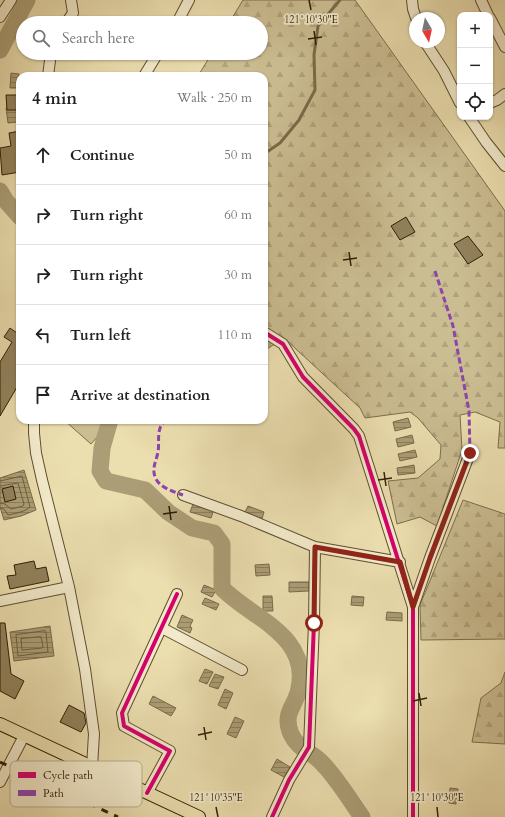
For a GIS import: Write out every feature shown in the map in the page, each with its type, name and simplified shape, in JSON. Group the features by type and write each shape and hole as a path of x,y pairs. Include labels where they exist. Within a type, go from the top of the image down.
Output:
{"main road":[{"path":"0,724 79,761"},
{"path":"142,791 199,817"}],"street":[{"path":"0,17 11,0"},
{"path":"70,16 72,13 71,0"},
{"path":"181,16 189,0"},
{"path":"412,0 414,12"},
{"path":"481,0 487,12"},
{"path":"493,24 505,47"},
{"path":"429,48 444,71 457,97"},
{"path":"49,72 50,60"},
{"path":"146,72 154,60"},
{"path":"493,101 505,94"},
{"path":"471,120 505,166"},
{"path":"268,335 283,344 303,377 354,428 359,436 400,562 413,607 413,817"},
{"path":"34,424 36,453 69,587 86,669 94,734 92,761"},
{"path":"413,607 470,453"},
{"path":"183,495 241,516 315,547 400,562"},
{"path":"272,817 289,780 307,751 314,623 315,547"},
{"path":"0,601 69,587"},
{"path":"147,793 170,751 124,726 122,713 177,594"},
{"path":"162,628 242,670"},
{"path":"11,761 24,736"},
{"path":"0,782 10,763"}],"green space":[{"path":"243,0 355,0 505,211 505,448 498,448 500,422 475,412 460,415 462,450 437,526 420,517 397,524 388,481 418,478 440,459 441,445 418,418 410,412 365,418 360,408 284,338 268,348 268,72 200,72 208,60 268,60 268,16 233,16"},
{"path":"68,424 100,424 105,428 91,444"},
{"path":"463,500 505,514 505,639 421,640 420,605"},
{"path":"505,672 505,744 472,742 481,698 501,683"}],"water":[{"path":"11,73 16,74 16,88 10,88"},
{"path":"16,107 16,122 8,123 6,108"},
{"path":"408,418 411,427 395,431 393,422"},
{"path":"412,435 414,443 398,447 396,439"},
{"path":"415,450 417,457 400,461 398,454"},
{"path":"414,465 415,473 398,475 397,468"},
{"path":"24,470 36,510 21,516 4,520 0,507 0,478"},
{"path":"193,504 214,509 211,518 190,512"},
{"path":"248,506 264,512 262,519 245,512"},
{"path":"269,564 270,575 256,576 255,565"},
{"path":"289,582 309,582 309,591 289,592"},
{"path":"204,585 216,590 212,597 201,592"},
{"path":"263,596 272,596 273,611 263,611"},
{"path":"352,596 364,597 363,606 351,605"},
{"path":"205,598 219,604 216,610 202,604"},
{"path":"387,612 402,613 402,621 386,620"},
{"path":"182,615 193,620 190,626 192,628 190,633 177,627"},
{"path":"50,626 54,656 14,661 10,632"},
{"path":"205,669 213,672 207,684 199,681"},
{"path":"215,674 224,677 218,689 209,686"},
{"path":"225,689 233,693 226,709 218,705"},
{"path":"153,696 176,708 171,716 149,704"},
{"path":"235,717 244,721 236,738 227,734"},
{"path":"277,759 290,767 284,777 271,770"},
{"path":"450,788 458,789 456,804 449,803"}],"building":[{"path":"6,95 16,95 16,110 7,110"},
{"path":"16,132 16,173 2,175 0,148 11,146 9,133"},
{"path":"406,217 415,232 400,240 391,226"},
{"path":"468,236 483,255 468,264 454,244"},
{"path":"10,328 16,332 16,389 0,416 0,362 12,342 4,337"},
{"path":"13,486 16,499 5,502 2,489"},
{"path":"34,561 36,569 46,567 49,581 10,589 7,576 16,575 14,565"},
{"path":"0,623 5,623 11,674 24,681 15,699 0,691"},
{"path":"69,705 84,713 86,723 81,732 60,722"}],"waterway":[{"path":"18,16 27,0"},
{"path":"268,151 280,143 299,120 315,90 314,55 318,26 340,0"},
{"path":"0,50 16,20"},
{"path":"0,191 16,212"},
{"path":"109,424 102,448 100,471 106,481 145,490 168,512 192,528 214,533 222,544 222,588 234,599 276,629 296,654 300,670 299,688 290,710 288,720 291,734 297,743 326,767 337,780 362,817"}],"railway":[{"path":"0,762 10,767"},
{"path":"97,807 118,817"}],"marked path":[{"path":"435,271 453,326 469,411 470,453"},
{"path":"162,424 159,430 158,452 154,466 156,479 164,487 183,495"}],"cycle path":[{"path":"268,335 283,344 303,377 359,436 413,607 413,817"},
{"path":"272,817 289,780 309,747 314,623 315,547"},
{"path":"147,793 170,751 124,726 122,713 177,594"}],"route":[{"path":"314,623 315,547 400,562 413,607 470,453"}]}
